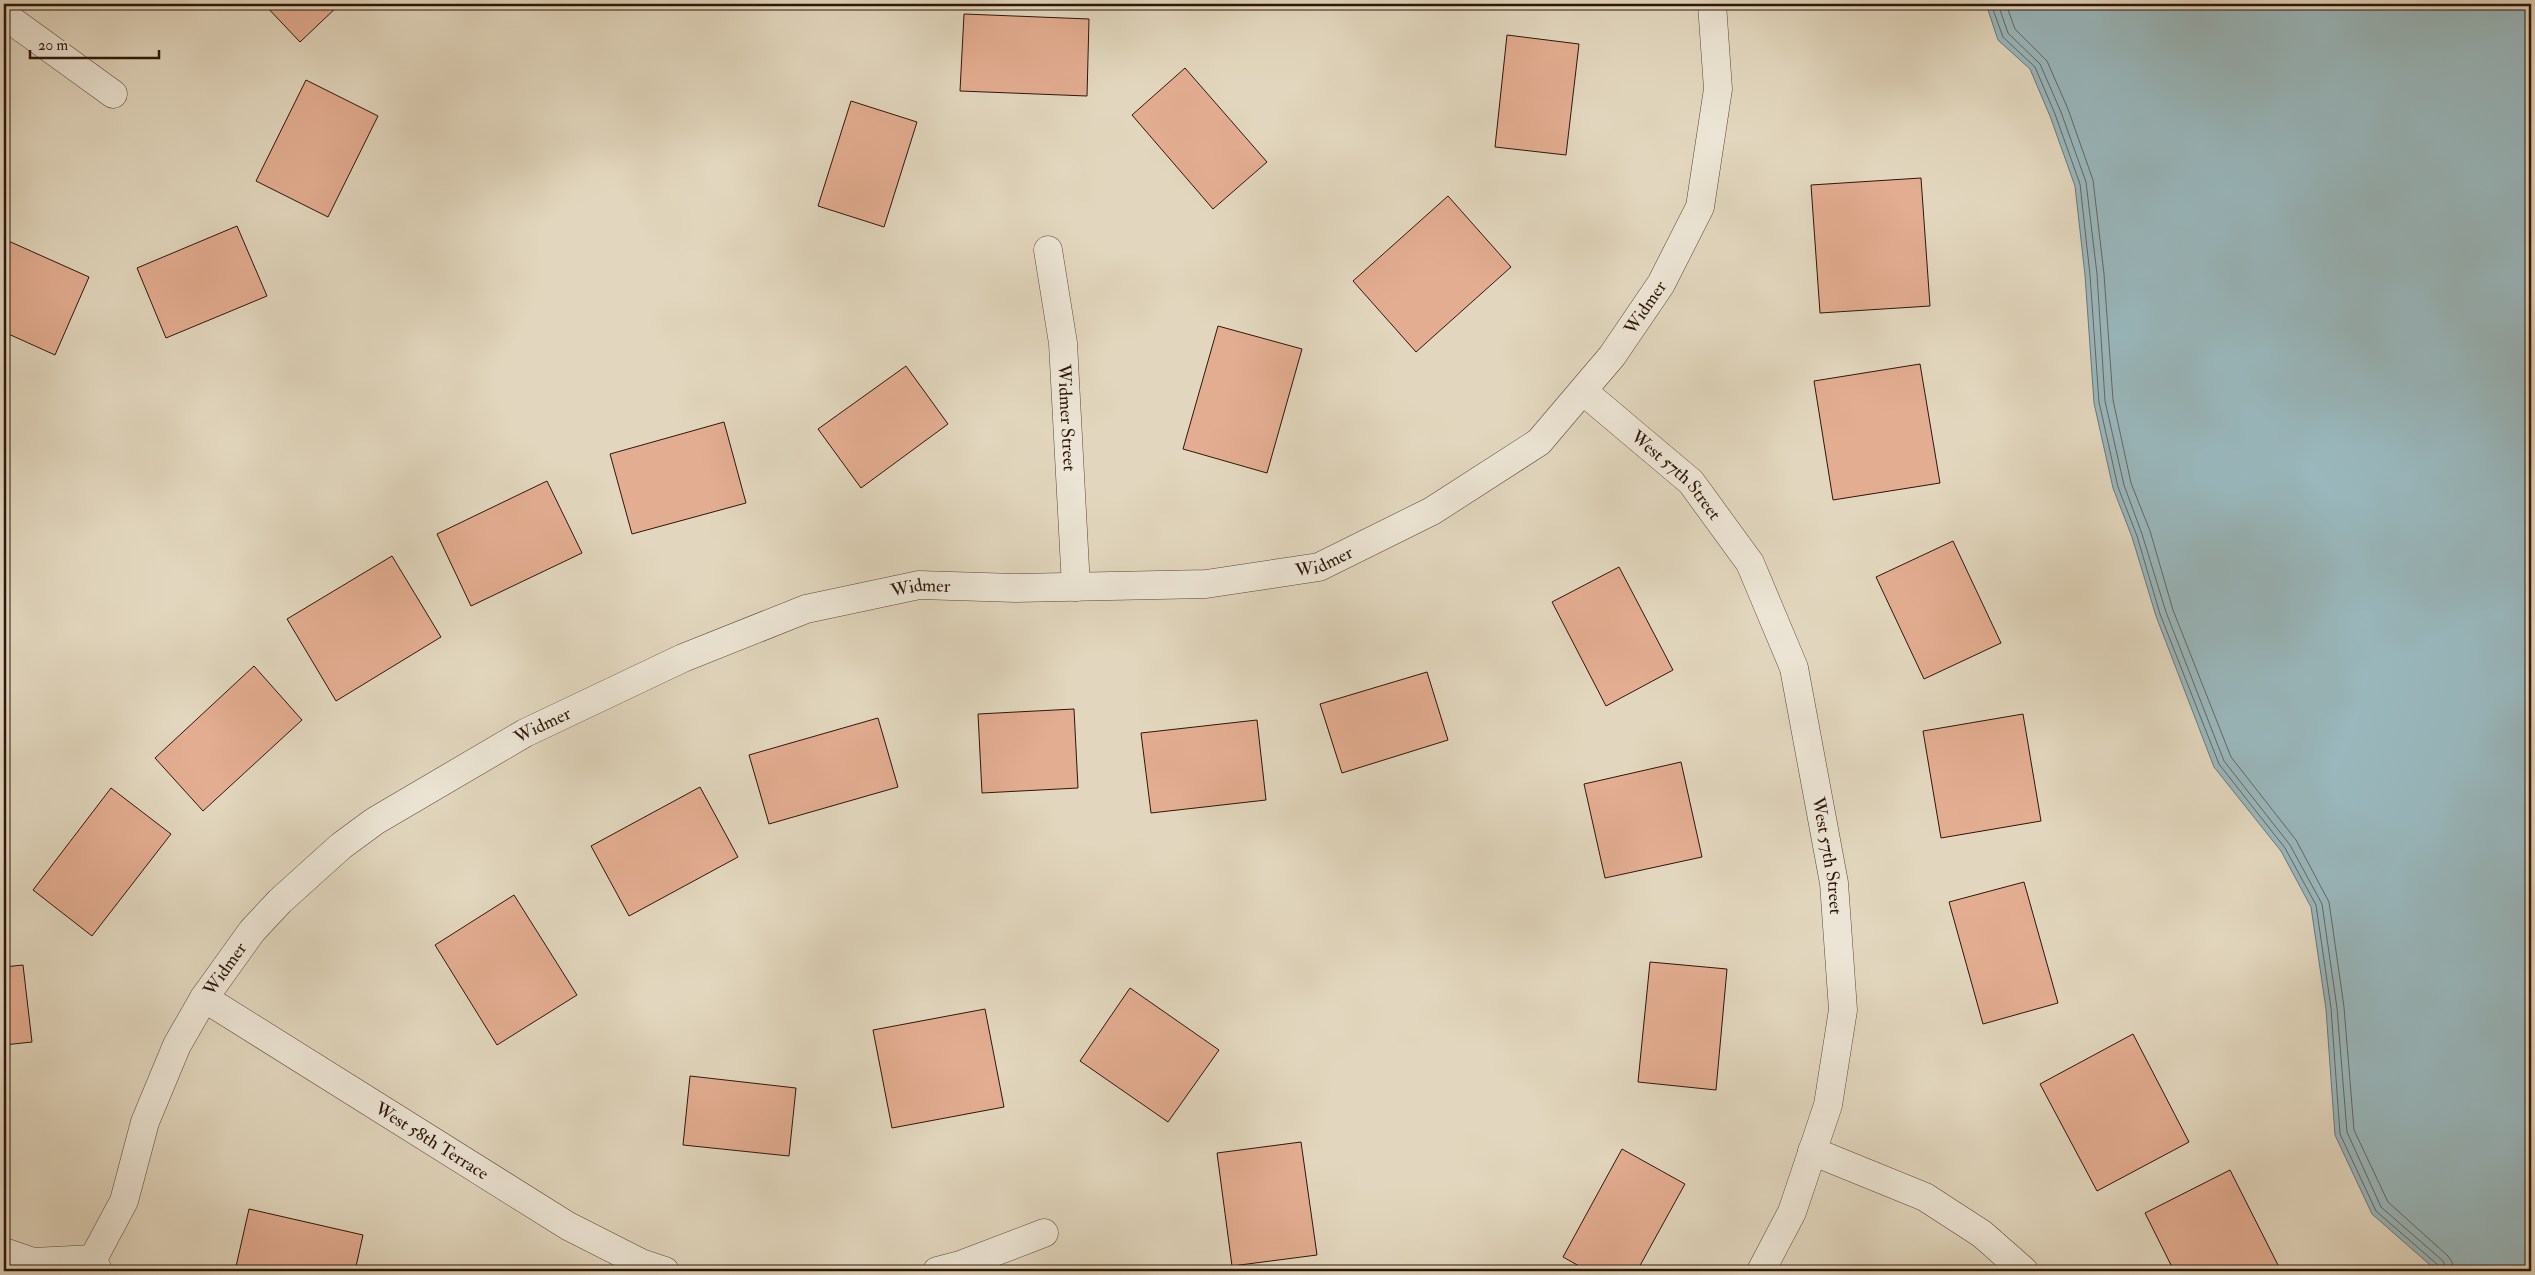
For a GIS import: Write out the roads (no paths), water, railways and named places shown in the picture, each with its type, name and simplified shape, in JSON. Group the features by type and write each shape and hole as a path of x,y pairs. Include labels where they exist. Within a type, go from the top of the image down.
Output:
{"street":[{"name":"Widmer","path":"96,1265 124,1201 145,1122 177,1045 204,998 252,931 280,901 341,846 375,821 525,733 683,658 806,609 919,585 1016,588 1206,584 1318,567 1432,511 1539,442 1612,356 1661,284 1700,207 1718,90 1712,4"},
{"path":"4,15 113,94"},
{"name":"Widmer Street","path":"1048,250 1062,343 1076,587"},
{"name":"West 57th Street","path":"1583,391 1691,482 1750,563 1794,668 1834,884 1843,1010 1828,1105 1792,1212 1761,1271"},
{"name":"West 58th Terrace","path":"204,998 568,1226 641,1263 665,1271"},
{"path":"1812,1151 1925,1197 1982,1234 2024,1271"},
{"path":"937,1271 960,1265 1044,1233"},
{"path":"4,1252 32,1262 96,1265"}],"water":[{"path":"1986,4 2531,4 2531,1271 2437,1271 2372,1214 2335,1135 2326,1009 2311,907 2281,851 2214,767 2156,616 2132,537 2113,488 2094,403 2085,275 2075,186 2050,116 2030,69 1998,40"}]}
